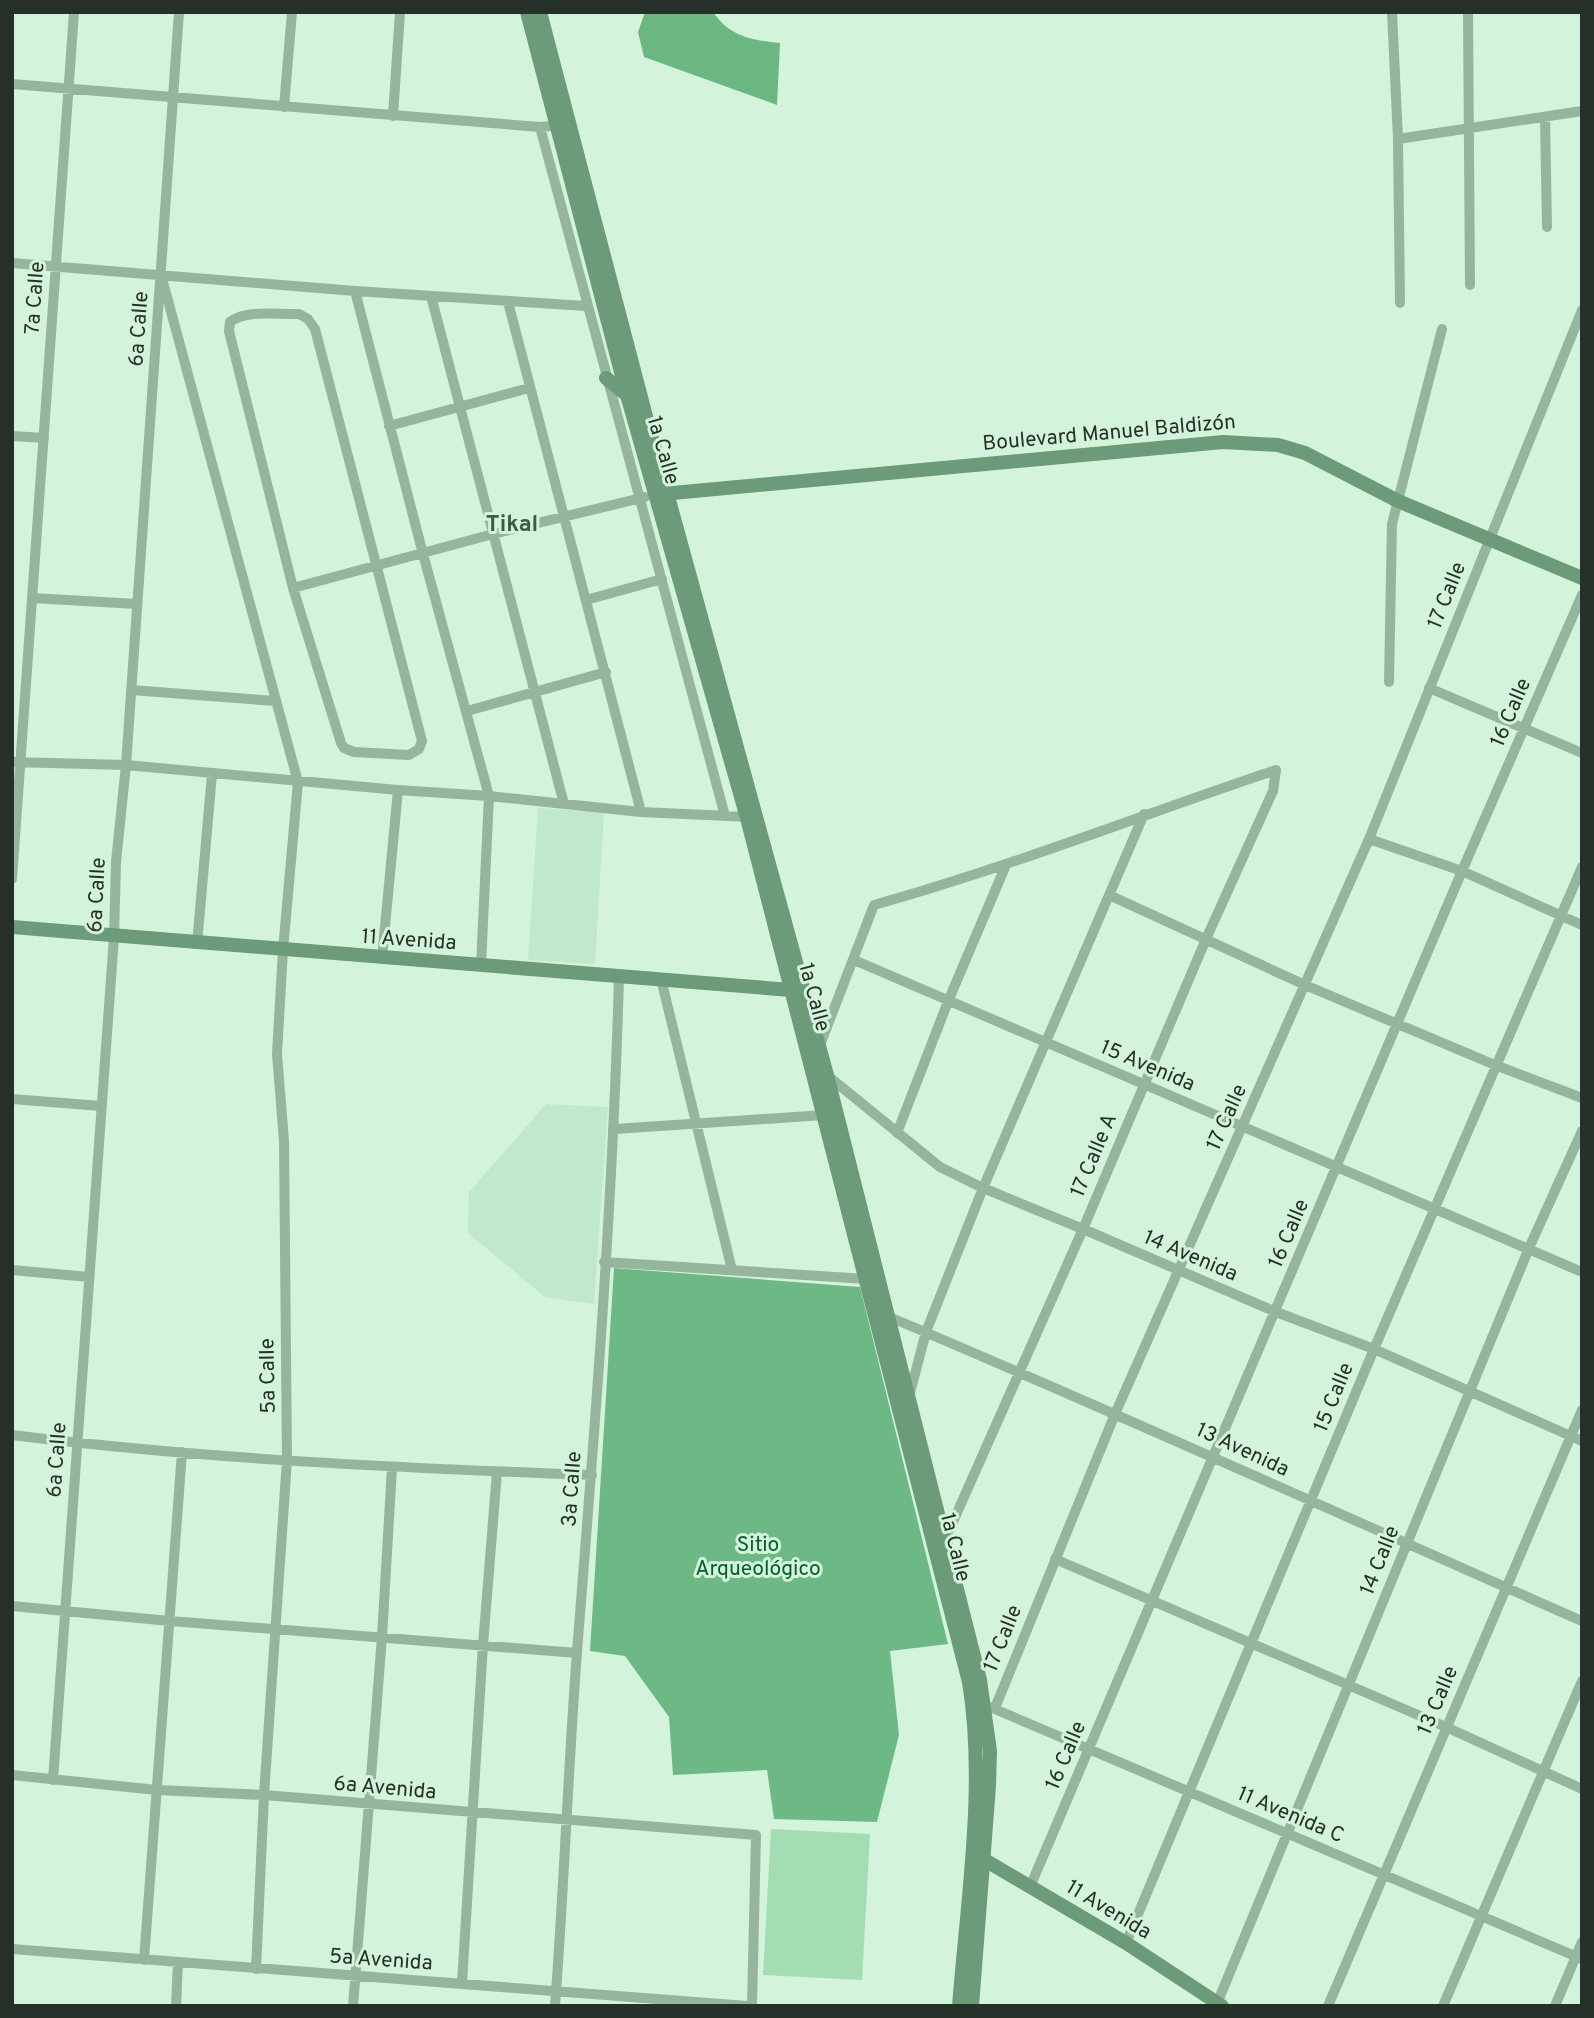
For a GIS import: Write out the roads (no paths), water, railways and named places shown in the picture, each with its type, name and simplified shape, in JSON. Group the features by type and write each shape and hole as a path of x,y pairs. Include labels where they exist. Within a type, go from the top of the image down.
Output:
{"main road":[{"name":"1a Calle","path":"527,12 587,218 641,422 655,495 752,817 797,988 824,1115 866,1279 974,1681 977,1859 972,2006"},
{"name":"1a Calle","path":"540,12 562,125"},
{"name":"1a Calle","path":"587,218 627,396 641,422"},
{"path":"606,378 627,396"},
{"name":"Boulevard Manuel Baldizón","path":"655,495 1223,442 1278,445 1305,453 1398,500 1582,578"},
{"name":"11 Avenida","path":"12,928 797,988"},
{"name":"1a Calle","path":"812,1053 827,1075 909,1397 939,1543"},
{"name":"1a Calle","path":"959,2006 989,1786 990,1706 974,1681"},
{"name":"11 Avenida","path":"977,1859 1126,1943 1218,2005"}],"street":[{"name":"7a Calle","path":"12,879 17,763 32,598 74,12"},
{"name":"6a Calle","path":"53,1780 114,937 116,862 126,765 179,12"},
{"path":"284,107 292,12"},
{"path":"393,116 400,12"},
{"path":"1392,12 1398,139 1400,303"},
{"path":"1468,12 1469,285"},
{"path":"12,84 540,127 562,125"},
{"path":"1398,139 1582,111"},
{"path":"1545,117 1547,227"},
{"name":"1a Calle","path":"540,127 606,378 655,495 662,579 725,816"},
{"path":"12,263 355,291 586,306"},
{"path":"161,274 298,782"},
{"path":"355,291 388,426 489,796 481,965"},
{"path":"431,296 564,804"},
{"path":"508,302 641,811"},
{"path":"1489,540 1582,310"},
{"path":"299,314 308,318 315,329 422,741 419,748 409,755 354,752 344,748 293,588 229,331 230,322 236,317 246,315 299,314"},
{"path":"1389,682 1392,524 1442,329"},
{"path":"388,426 529,388"},
{"path":"12,436 44,438"},
{"path":"293,588 563,516 655,495"},
{"name":"17 Calle","path":"990,1706 1177,1270 1244,1126 1369,839 1489,540"},
{"path":"586,600 662,579"},
{"name":"16 Calle","path":"1030,1887 1582,595"},
{"path":"32,598 137,604"},
{"path":"467,711 606,672"},
{"path":"1430,688 1582,754"},
{"path":"131,690 275,701"},
{"path":"17,763 126,765 641,811 752,817"},
{"name":"17 Calle A","path":"939,1543 1020,1374 1206,939 1273,792 1276,770 1144,814"},
{"path":"197,944 212,774"},
{"name":"5a Calle","path":"256,1969 264,1795 287,1460 284,1141 277,1054 298,782"},
{"path":"382,958 397,790"},
{"path":"812,1053 854,960 874,905 1006,865 1144,814"},
{"path":"909,1397 926,1332 983,1188 1144,814"},
{"path":"1369,839 1462,871 1582,925"},
{"path":"897,1133 948,999 1006,865"},
{"name":"15 Calle","path":"1126,1943 1374,1349 1582,867"},
{"path":"1109,895 1305,985 1495,1065 1582,1098"},
{"name":"15 Avenida","path":"854,960 1582,1272"},
{"name":"3a Calle","path":"555,2006 577,1653 615,1129 620,976"},
{"path":"661,979 732,1270"},
{"name":"14 Avenida","path":"827,1075 940,1167 983,1188 1083,1228 1276,1312 1374,1349 1582,1441"},
{"path":"12,1099 101,1106"},
{"path":"615,1129 824,1115"},
{"name":"14 Calle","path":"1218,2005 1406,1543 1471,1393 1529,1248 1582,1131"},
{"path":"604,1262 866,1279"},
{"path":"12,1270 89,1277"},
{"name":"13 Avenida","path":"887,1316 1213,1455 1311,1502 1582,1620"},
{"name":"13 Calle","path":"1328,2006 1582,1410"},
{"path":"12,1434 76,1443 392,1468 592,1475"},
{"path":"144,1960 182,1452"},
{"path":"353,2006 383,1637 392,1468"},
{"path":"462,1983 482,1645 498,1472"},
{"path":"1055,1559 1446,1727 1582,1789"},
{"path":"12,1606 577,1653"},
{"path":"1443,2006 1582,1681"},
{"name":"11 Avenida C","path":"990,1706 1579,1958"},
{"name":"6a Avenida","path":"12,1775 157,1790 264,1795 756,1835 750,2006"},
{"path":"1555,2006 1579,1958 1582,1942"},
{"name":"5a Avenida","path":"12,1949 750,2006"},
{"path":"176,2006 178,1962"}],"district":[{"name":"Tikal","path":"512,523"}],"park label":[{"name":"Sitio Arqueológico","path":"758,1556"}]}
